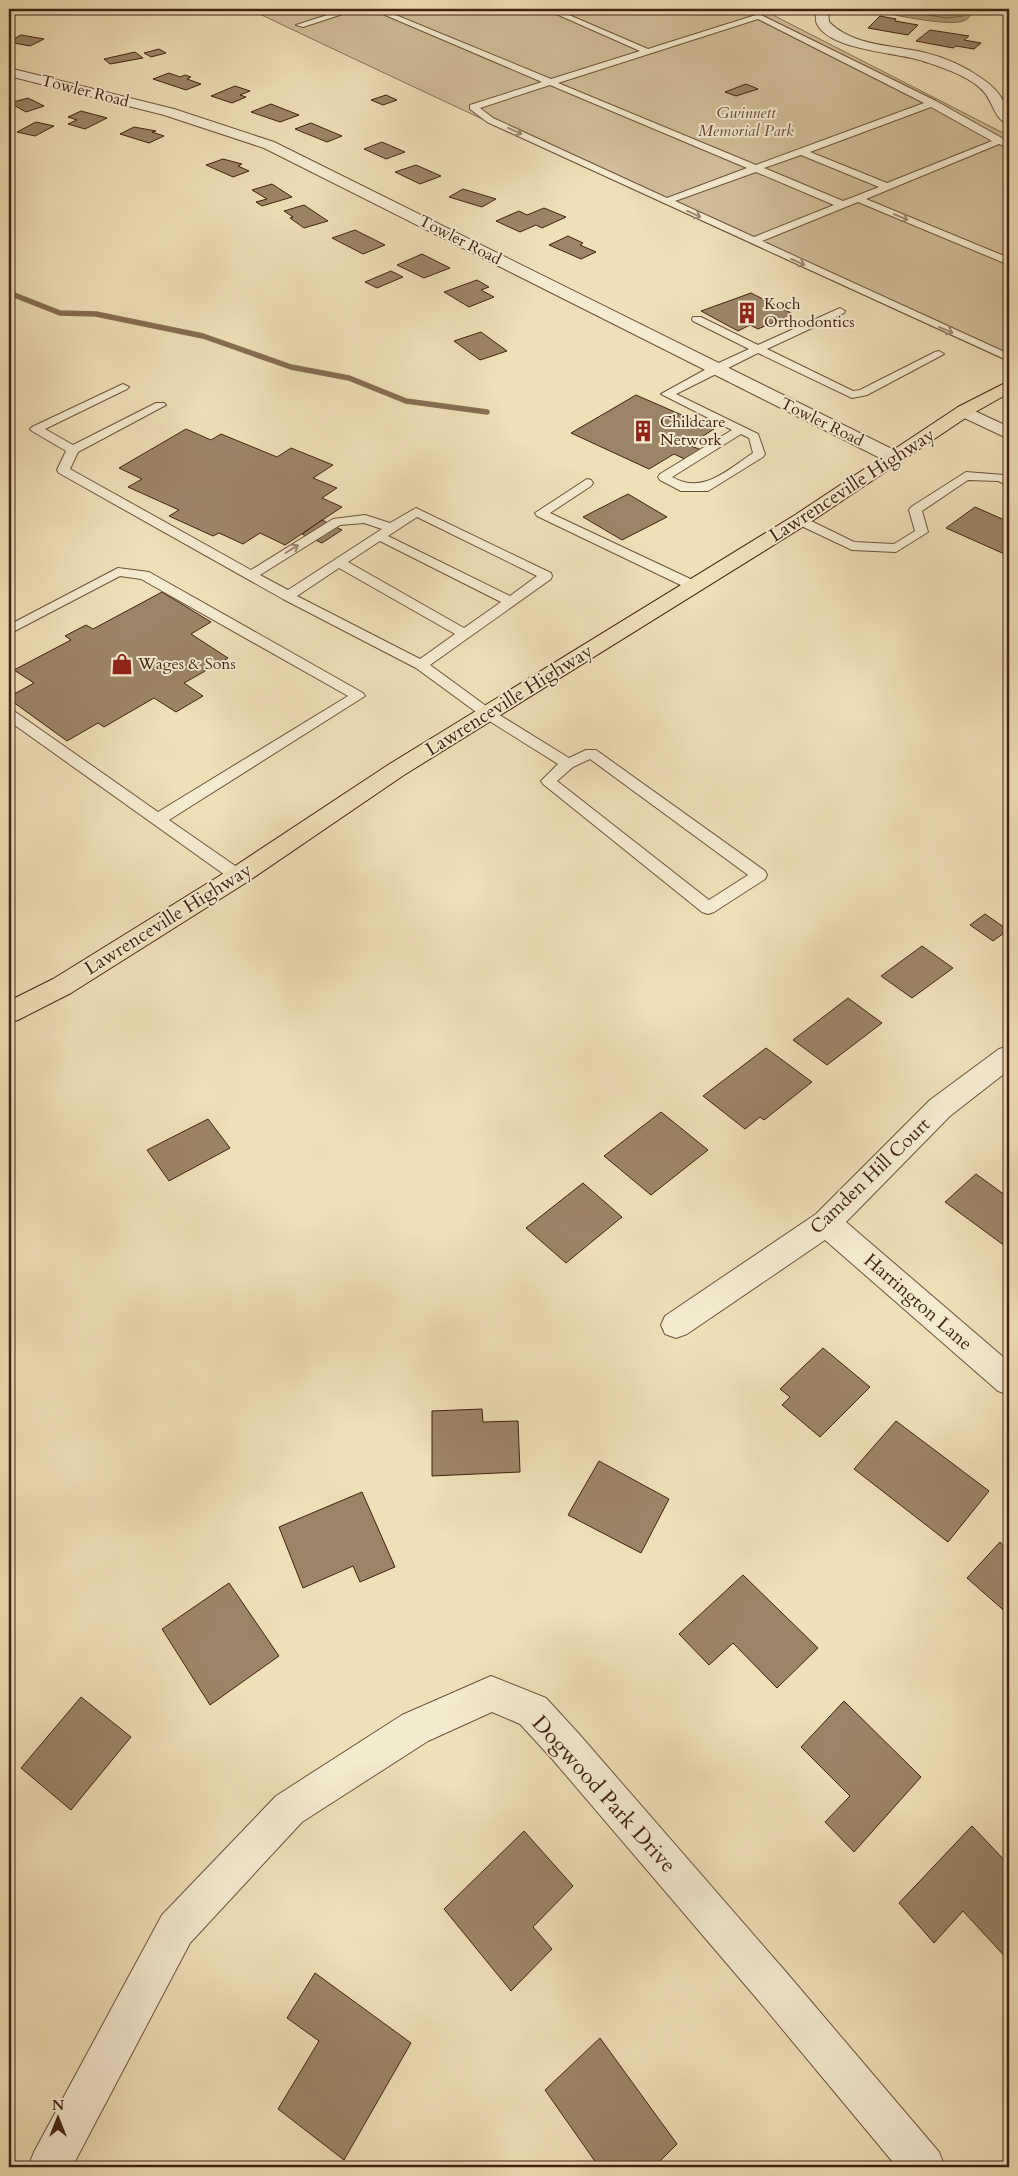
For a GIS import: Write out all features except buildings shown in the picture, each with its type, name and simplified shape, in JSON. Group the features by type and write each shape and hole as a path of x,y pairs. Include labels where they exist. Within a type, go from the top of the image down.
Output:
{"main road":[{"name":"Lawrenceville Highway","path":"9,1013 62,986 238,876 396,770 800,520 964,411 1009,386"}],"street":[{"path":"822,9 823,23 832,32 854,43 921,56 960,69 989,89 1009,120"},
{"name":"Towler Road","path":"9,72 169,112 269,145 893,457"},
{"path":"964,411 1009,434"},
{"name":"Camden Hill Court","path":"676,1324 826,1224 940,1108 1009,1056"},
{"name":"Harrington Lane","path":"826,1224 1009,1381"},
{"name":"Dogwood Park Drive","path":"49,2167 176,1929 289,1809 415,1728 491,1694 533,1711 772,1986 924,2167"}],"lane":[{"path":"300,24 354,9"},
{"path":"375,9 841,204"},
{"path":"549,9 646,51"},
{"path":"746,11 933,103 1009,145"},
{"path":"758,16 472,107 490,120 1009,358"},
{"path":"667,201 933,103"},
{"path":"754,241 999,141"},
{"path":"804,152 886,186"},
{"path":"868,193 1009,252"},
{"path":"856,198 1009,262"},
{"path":"741,429 664,477 681,486 708,487 759,454 754,436 741,429 667,394 714,369 840,311"},
{"path":"697,319 852,395 863,393 939,354"},
{"path":"73,450 36,429 123,387"},
{"path":"160,405 73,450 63,470 288,596 421,665 488,714 568,764"},
{"path":"800,520 852,546 896,548 922,532 915,510 966,476 1000,478 1009,482"},
{"path":"587,483 540,513 694,586"},
{"path":"288,596 416,512 546,576 421,665"},
{"path":"251,575 337,522 365,519 392,528"},
{"path":"379,536 510,601"},
{"path":"338,562 464,634"},
{"path":"9,630 118,572 144,575 358,696 157,820"},
{"path":"9,714 238,876"},
{"path":"591,753 759,874 708,908 548,781 568,764 591,753"}],"green space":[{"name":"Gwinnett Memorial Park","path":"249,9 758,9 769,13 1009,136 1009,355 1003,359 625,186"}],"water":[{"path":"865,9 969,9 971,13 965,21 944,22 916,19"}],"waterway":[{"path":"9,293 60,313 96,314 203,336 291,367 349,378 406,401 487,412"}],"place":[{"name":"Koch Orthodontics","path":"747,313"},
{"name":"Childcare Network","path":"643,431"},
{"name":"Wages & Sons","path":"122,664"}]}
